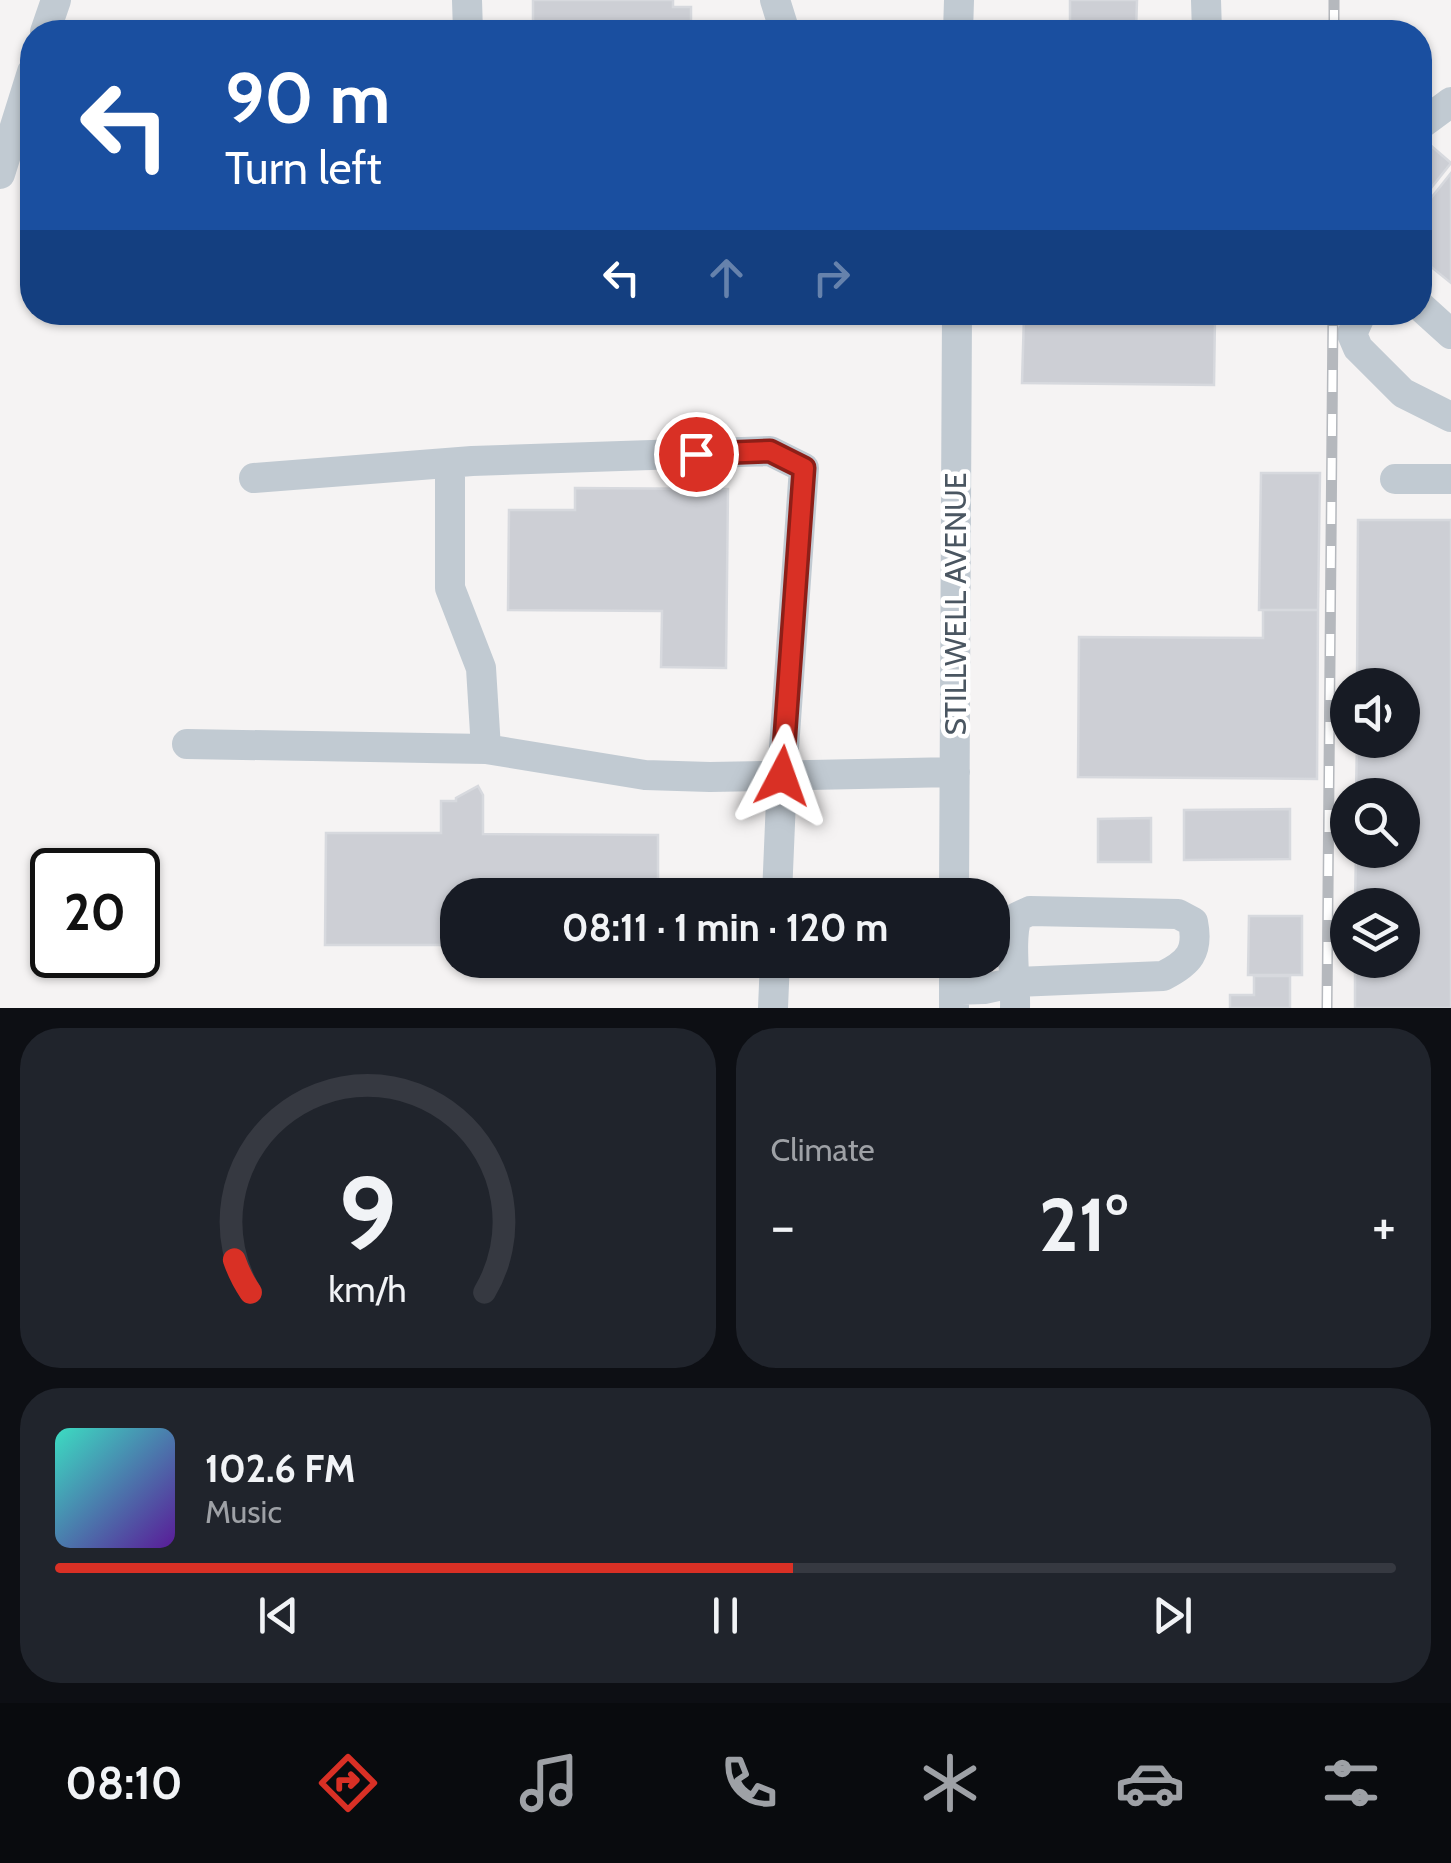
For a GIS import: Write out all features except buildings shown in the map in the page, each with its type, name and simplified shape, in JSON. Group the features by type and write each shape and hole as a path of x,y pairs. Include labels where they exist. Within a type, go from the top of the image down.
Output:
{"street":[{"path":"0,174 20,110"},
{"path":"1432,317 1451,334"},
{"name":"STILLWELL AVENUE","path":"954,878 957,325"},
{"path":"1356,325 1352,334 1358,348 1403,393 1451,418"},
{"path":"254,478 450,463 770,451 804,468 778,878"},
{"path":"450,463 450,588 480,668 486,749"},
{"path":"1395,480 1451,479"},
{"path":"187,744 486,749 645,775 955,772"},
{"path":"954,986 1015,995 1162,976 1184,966 1196,940 1193,922 1178,914 1030,911 1017,916 1013,928 1015,995"},
{"path":"773,1008 774,978"}],"railway":[{"path":"1334,0 1334,20"},
{"path":"1327,1008 1333,325"}],"route":[{"path":"696,454 770,451 804,468 782,776"}]}
